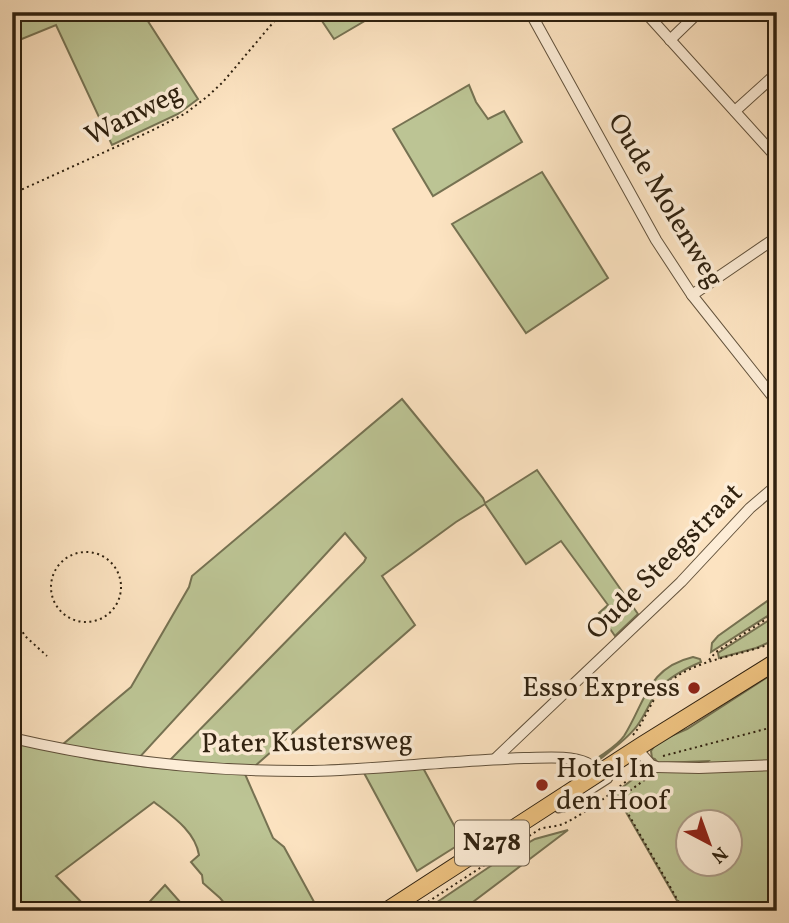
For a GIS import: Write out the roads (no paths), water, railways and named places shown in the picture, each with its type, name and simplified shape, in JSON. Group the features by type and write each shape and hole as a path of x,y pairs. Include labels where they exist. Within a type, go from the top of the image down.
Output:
{"main road":[{"name":"N278","path":"386,911 603,771 646,754 777,661"}],"street":[{"name":"Oude Molenweg","path":"530,12 656,240 692,295 777,402"},
{"path":"645,12 777,158"},
{"path":"670,40 699,12"},
{"path":"734,111 777,73"},
{"path":"692,295 777,237"},
{"name":"Oude Steegstraat","path":"496,758 673,590 750,508 777,485"},
{"name":"Pater Kustersweg","path":"12,738 94,755 187,767 315,771 496,758 564,758 590,764 603,771"},
{"path":"646,754 699,768 777,765"}],"place":[{"name":"Esso Express","path":"694,688"},
{"name":"Hotel In den Hoof","path":"542,785"}]}
